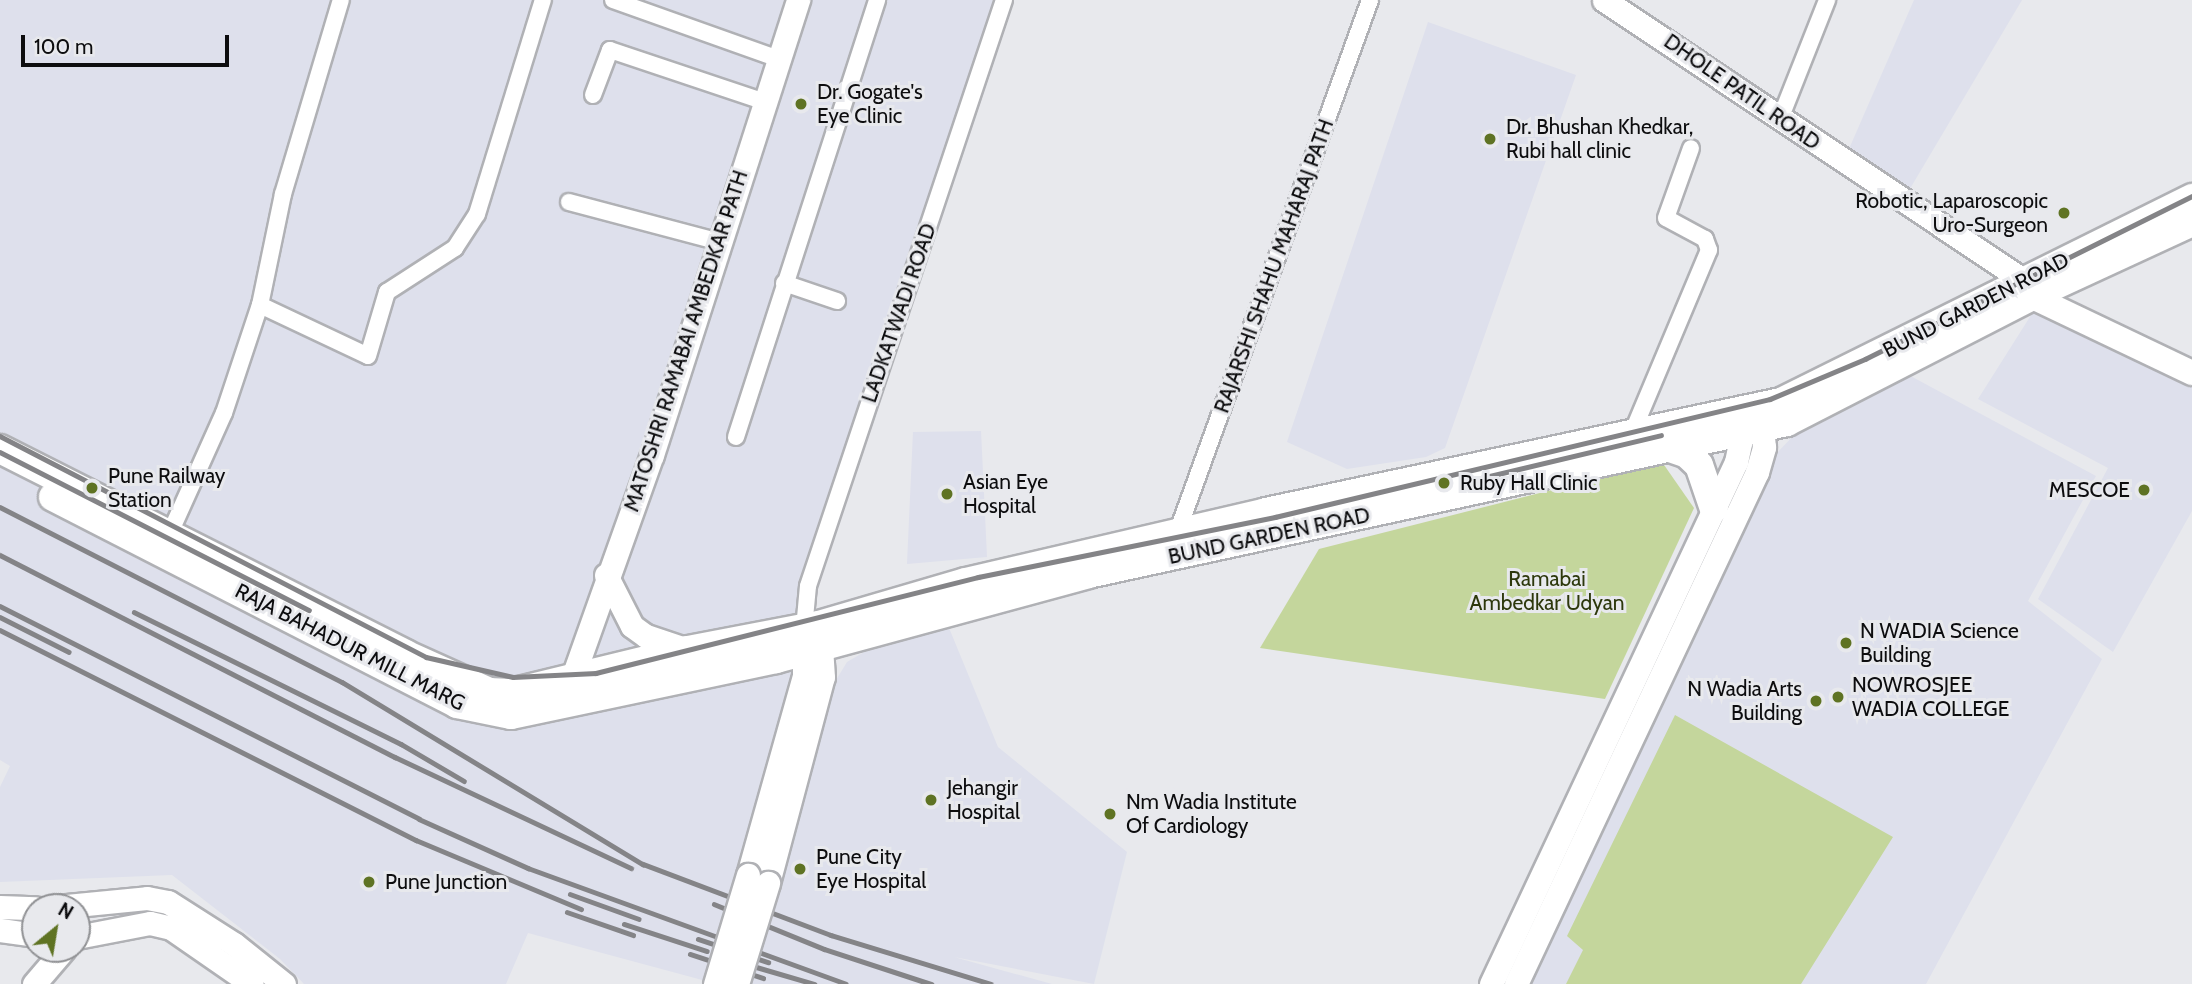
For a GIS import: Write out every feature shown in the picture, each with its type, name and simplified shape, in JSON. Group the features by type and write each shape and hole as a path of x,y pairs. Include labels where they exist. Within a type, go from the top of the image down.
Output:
{"highway":[{"name":"BUND GARDEN ROAD","path":"2027,288 2192,198"},
{"name":"BUND GARDEN ROAD","path":"812,637 1632,444 1667,447 1748,420 2027,288 2192,222"},
{"name":"BUND GARDEN ROAD","path":"812,637 966,582 1177,533 1748,420"},
{"path":"1667,447 1687,454 1699,465 1714,509"},
{"name":"RAJA BAHADUR MILL MARG","path":"0,449 405,654 489,692 510,693 571,682 688,650 812,637"},
{"name":"RAJA BAHADUR MILL MARG","path":"0,471 457,704 487,713 541,711 812,637"}],"main road":[{"name":"MATOSHRI RAMABAI AMBEDKAR PATH","path":"571,682 606,575 652,455 799,0"},
{"name":"DHOLE PATIL ROAD","path":"1604,0 1667,38 1878,187 1887,202 2027,288"},
{"path":"2027,288 2192,357"},
{"path":"2027,288 2192,373"},
{"path":"1517,984 1536,916 1736,462 1748,420"},
{"path":"1491,984 1536,916 1757,472 1748,420"},
{"path":"606,575 632,626 646,636 688,650"},
{"path":"737,984 812,637"},
{"path":"715,984 758,879"},
{"path":"91,904 147,898 175,905 234,943 284,984"},
{"path":"0,907 21,908"},
{"path":"91,934 150,923 171,928 252,984"},
{"path":"0,930 21,932"},
{"path":"40,980 53,963"}],"street":[{"path":"170,533 225,413 260,304 283,194 341,0"},
{"path":"260,304 368,356 387,292 455,248 477,214 542,0"},
{"path":"613,0 779,59"},
{"path":"736,437 877,0"},
{"name":"LADKATWADI ROAD","path":"812,637 808,586 1004,0"},
{"name":"RAJARSHI SHAHU MAHARAJ PATH","path":"1177,533 1370,0"},
{"path":"1780,119 1827,0"},
{"path":"593,95 610,50 765,102"},
{"path":"1632,444 1709,250 1705,239 1666,218 1690,148"},
{"path":"569,202 720,242"},
{"path":"784,283 837,301"}],"shaded area":[{"path":"0,0 1006,0 809,586 768,906 833,685 847,662 883,641 947,623 998,747 1127,852 1094,984 954,957 1052,984 717,984 528,933 506,984 304,984 280,959 172,875 0,882 0,787 10,766 0,760"},
{"path":"1914,0 2022,0 1908,192 1845,158"},
{"name":"Ruby Hall Clinic","path":"1428,22 1576,75 1445,448 1426,457 1347,469 1287,442"},
{"name":"MESCOE","path":"2033,312 2192,386 2192,511 2113,652 2038,599 2108,468 1978,399"},
{"path":"1905,373 2096,476 2028,601 2102,659 1926,984 1525,984 1631,768 1774,456 1799,430"},
{"name":"Asian Eye Hospital","path":"981,431 987,557 907,564 913,432"}],"green space":[{"name":"Ramabai Ambedkar Udyan","path":"1662,462 1694,508 1605,699 1260,648 1319,549"},
{"path":"1675,715 1893,837 1801,984 1566,984 1583,950 1567,936"}],"railway":[{"path":"0,436 426,657 513,677 596,673 978,577 1275,517 1770,399 1865,359 2192,196"},
{"path":"1477,479 1661,435"},
{"path":"0,452 309,610"},
{"path":"0,507 342,682 643,864 831,935 991,984"},
{"path":"0,555 395,757 631,868"},
{"path":"0,606 419,819 528,868 846,984"},
{"path":"134,612 401,744 464,781"},
{"path":"0,617 69,652"},
{"path":"0,630 416,840 581,909"},
{"path":"570,894 639,919"},
{"path":"714,904 824,949 931,984"},
{"path":"567,912 633,935"},
{"path":"624,924 707,951"},
{"path":"698,939 768,962"},
{"path":"690,954 763,978"},
{"path":"753,966 814,984"}],"place":[{"name":"Dr. Gogate's Eye Clinic","path":"801,104"},
{"name":"Dr. Bhushan Khedkar, Rubi hall clinic","path":"1490,139"},
{"name":"Robotic, Laparoscopic Uro-Surgeon","path":"2064,213"},
{"name":"Ruby Hall Clinic","path":"1444,483"},
{"name":"Pune Railway Station","path":"92,488"},
{"name":"MESCOE","path":"2144,490"},
{"name":"Asian Eye Hospital","path":"947,494"},
{"name":"N WADIA Science Building","path":"1846,643"},
{"name":"NOWROSJEE WADIA COLLEGE","path":"1838,697"},
{"name":"N Wadia Arts Building","path":"1816,701"},
{"name":"Jehangir Hospital","path":"931,800"},
{"name":"Nm Wadia Institute Of Cardiology","path":"1110,814"},
{"name":"Pune City Eye Hospital","path":"800,869"},
{"name":"Pune Junction","path":"369,882"}]}
